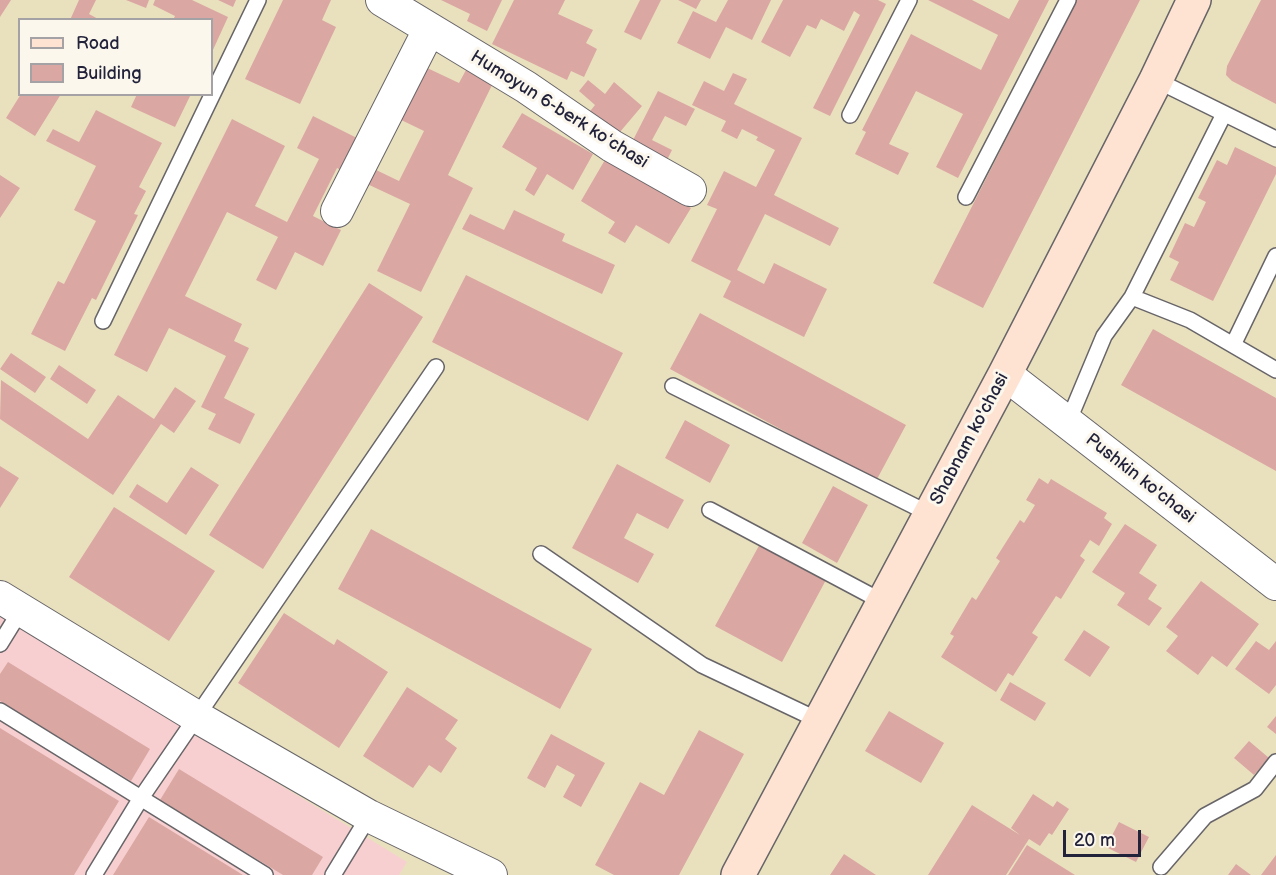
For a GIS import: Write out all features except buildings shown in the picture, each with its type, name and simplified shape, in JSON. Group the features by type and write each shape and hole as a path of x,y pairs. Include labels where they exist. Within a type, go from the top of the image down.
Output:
{"street":[{"name":"Humoyun 6-berk koʻchasi","path":"382,0 526,87 612,146 690,190"},
{"name":"Shabnam ko'chasi","path":"738,875 1005,374 1156,80 1194,0"},
{"path":"337,211 429,30"},
{"name":"Pushkin ko'chasi","path":"1005,374 1276,584"},
{"path":"10,604 197,717 369,816 491,875"}],"lane":[{"path":"213,93 258,0"},
{"path":"850,115 909,0"},
{"path":"966,197 1068,0"},
{"path":"1156,80 1276,139"},
{"path":"103,321 212,96"},
{"path":"1068,422 1104,336 1132,297 1224,114"},
{"path":"1233,345 1276,256"},
{"path":"1132,297 1190,320 1276,370"},
{"path":"94,875 141,798 436,367"},
{"path":"673,386 930,514"},
{"path":"710,510 883,602"},
{"path":"541,554 702,664 820,721"},
{"path":"0,644 10,604"},
{"path":"0,711 265,875"},
{"path":"1161,867 1205,816 1255,789 1276,762"},
{"path":"333,875 369,816"}],"shaded area":[{"path":"0,615 407,862 399,875 0,875"}]}
